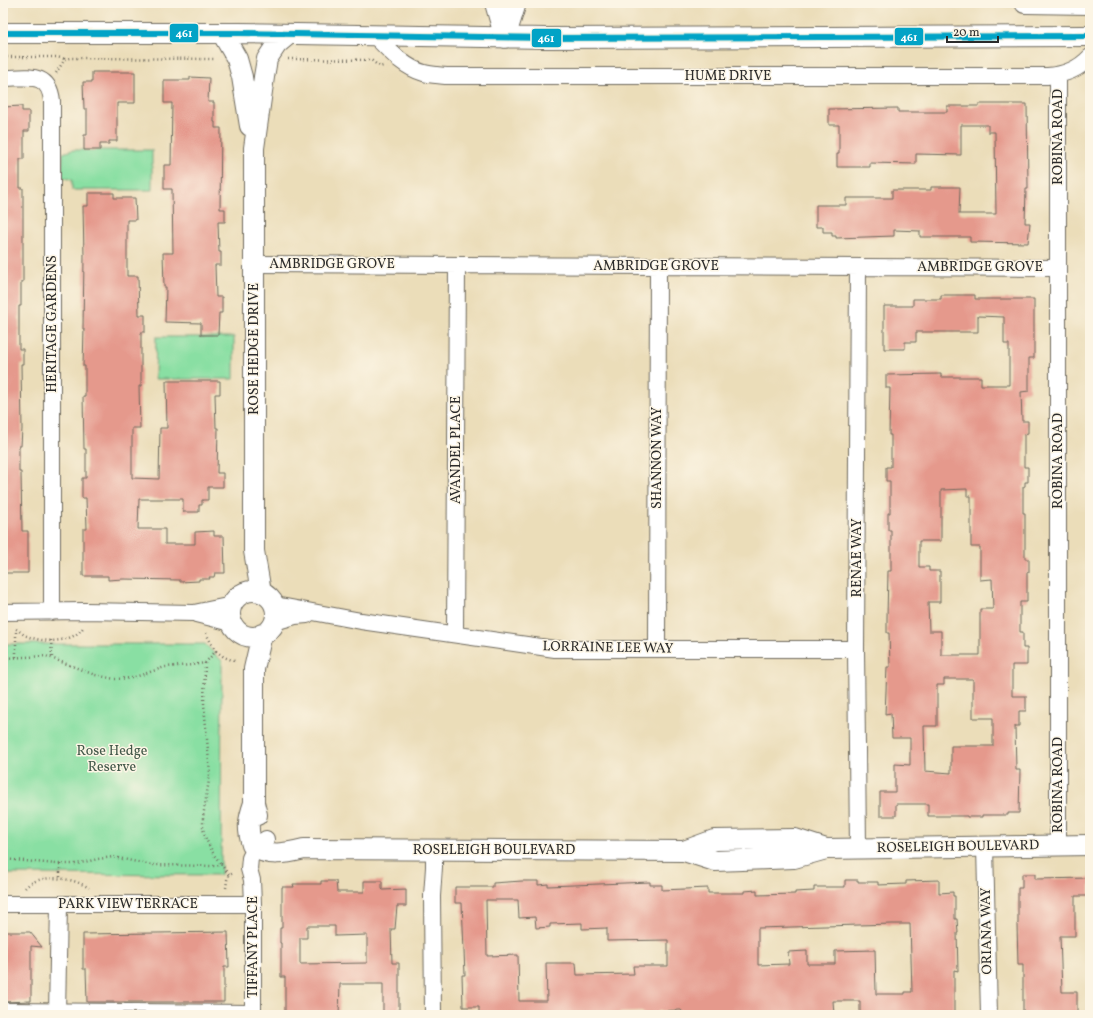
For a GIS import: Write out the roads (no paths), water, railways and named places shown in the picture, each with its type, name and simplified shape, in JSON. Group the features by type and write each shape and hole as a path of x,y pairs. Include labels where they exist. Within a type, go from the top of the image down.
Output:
{"street":[{"path":"495,3 505,38"},
{"path":"505,38 516,3"},
{"path":"1025,3 1090,4"},
{"path":"3,33 222,33 505,38 1090,36"},
{"name":"ROSE HEDGE DRIVE","path":"222,33 237,59 254,148"},
{"name":"ROSE HEDGE DRIVE","path":"253,614 254,148 262,84 268,59 277,44 289,34"},
{"name":"HUME DRIVE","path":"374,35 399,59 409,66 423,73 446,76 1058,75 1070,72 1083,65 1090,57"},
{"name":"ROBINA ROAD","path":"1058,75 1058,846"},
{"name":"HERITAGE GARDENS","path":"3,78 35,78 43,81 48,85 51,92 52,101 52,612"},
{"name":"AMBRIDGE GROVE","path":"254,264 1058,268"},
{"name":"AVANDEL PLACE","path":"455,634 457,265"},
{"name":"SHANNON WAY","path":"657,649 658,266"},
{"name":"RENAE WAY","path":"858,267 856,649 858,848"},
{"path":"10,612 85,611 200,615 253,614 252,666 254,803 262,835 262,846"},
{"name":"LORRAINE LEE WAY","path":"253,614 315,614 555,649 856,649"},
{"name":"ROSELEIGH BOULEVARD","path":"262,846 274,843 285,844 304,850 684,851 715,861 794,858 826,849 1090,845"},
{"name":"TIFFANY PLACE","path":"253,1012 253,904 251,874 262,846"},
{"name":"ORIANA WAY","path":"985,847 989,1015"},
{"path":"430,850 434,867 432,896 433,1015"},
{"name":"PARK VIEW TERRACE","path":"3,904 253,904"},
{"path":"57,1011 59,904"}],"lane":[{"path":"3,1007 57,1011 253,1012"}],"park label":[{"name":"Rose Hedge Reserve","path":"112,760"}]}
